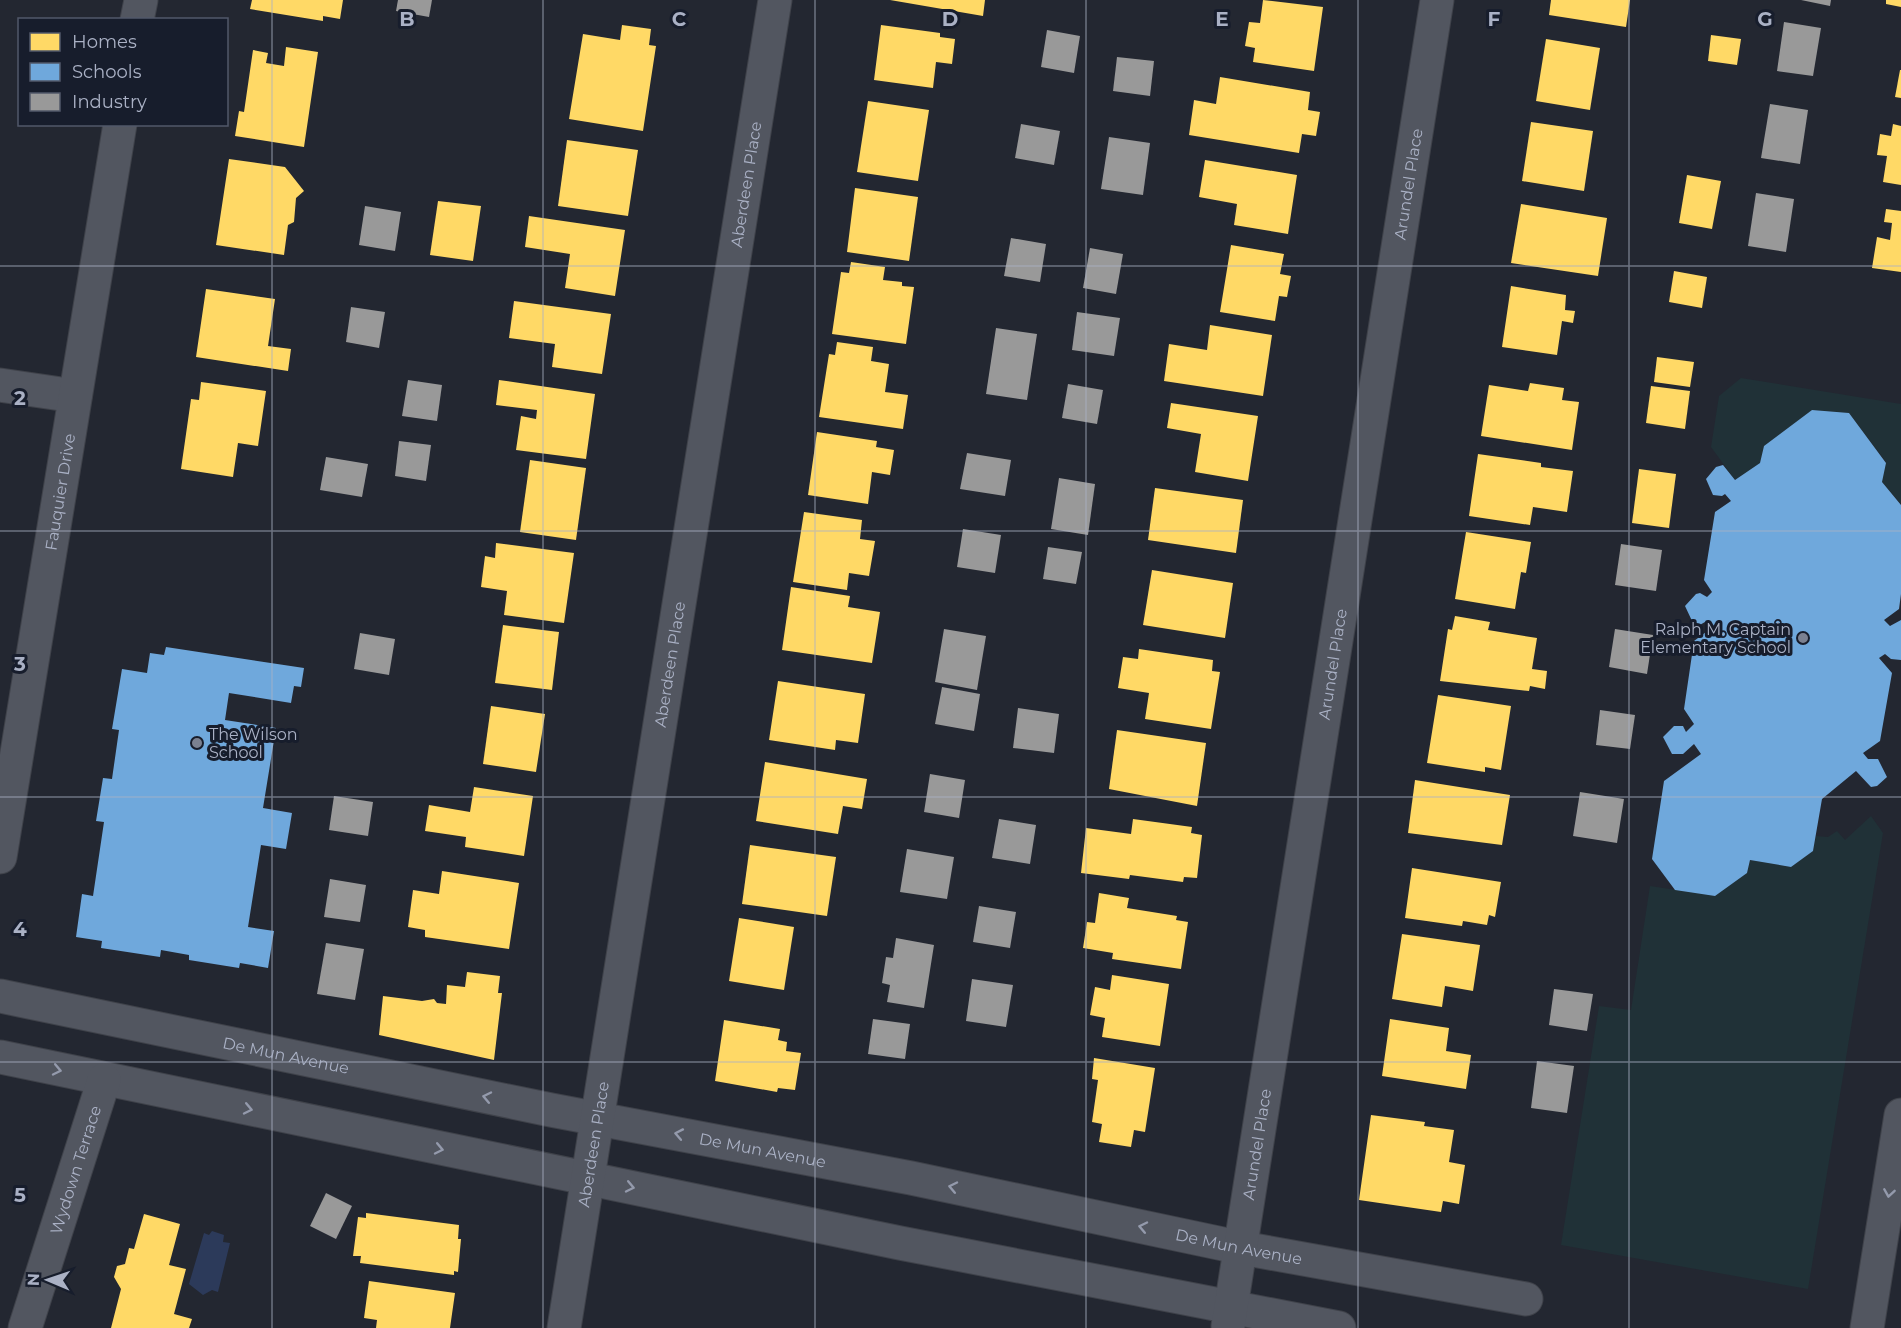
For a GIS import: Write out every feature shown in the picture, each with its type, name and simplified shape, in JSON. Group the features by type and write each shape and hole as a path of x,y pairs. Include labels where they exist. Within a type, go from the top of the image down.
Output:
{"street":[{"path":"137,18 141,0"},
{"name":"Aberdeen Place","path":"564,1328 775,0"},
{"name":"Arundel Place","path":"1230,1317 1437,0"},
{"name":"Fauquier Drive","path":"0,857 120,126"},
{"path":"0,385 75,396"},
{"name":"De Mun Avenue","path":"0,996 598,1119 911,1178 1242,1248 1526,1299"},
{"path":"0,1057 889,1241 1230,1317 1339,1328"},
{"name":"Wydown Terrace","path":"25,1328 104,1080"},
{"path":"1867,1328 1901,1114"}],"shaded area":[{"path":"1741,378 1901,404 1901,504 1882,482 1886,462 1849,413 1812,410 1764,446 1760,463 1735,480 1711,447 1719,396"},
{"path":"1871,816 1883,833 1808,1289 1561,1245 1599,1006 1631,1010 1650,886 1715,896 1747,873 1750,860 1791,867 1813,851 1816,836 1828,837 1837,831 1845,840"}],"water":[{"path":"212,1231 224,1235 223,1242 230,1243 218,1292 212,1290 203,1295 189,1284 204,1233 209,1235"}],"building: Homes":[{"path":"252,0 343,0 340,19 323,16 323,21 250,9"},
{"path":"890,0 985,0 983,16"},
{"path":"1263,0 1323,7 1314,71 1253,62 1255,48 1245,46 1249,22 1260,23"},
{"path":"1551,0 1630,0 1626,27 1549,15"},
{"path":"1886,0 1901,0 1901,7 1886,4"},
{"path":"622,25 651,29 649,45 656,46 643,131 569,119 583,34 620,40"},
{"path":"881,25 940,33 940,37 955,39 952,64 936,62 933,88 874,80"},
{"path":"1711,35 1741,39 1737,65 1708,61"},
{"path":"1546,39 1600,48 1590,110 1536,101"},
{"path":"286,47 318,52 304,147 235,136 239,111 244,112 253,50 268,53 266,63 284,66"},
{"path":"1901,70 1901,98 1895,97"},
{"path":"1220,77 1310,92 1308,110 1320,112 1316,136 1302,134 1299,153 1189,135 1194,100 1216,104"},
{"path":"868,101 929,110 918,181 857,172"},
{"path":"1531,122 1593,131 1584,191 1522,181"},
{"path":"1893,124 1901,126 1901,185 1883,182 1887,156 1877,155 1880,134 1891,136"},
{"path":"567,140 638,150 628,216 558,206"},
{"path":"229,159 285,167 304,191 296,198 294,222 288,225 284,255 216,245"},
{"path":"1205,160 1297,175 1288,234 1234,225 1237,204 1199,197"},
{"path":"1687,175 1721,181 1712,229 1679,223"},
{"path":"855,188 918,197 909,261 847,252"},
{"path":"438,201 481,206 473,261 430,255"},
{"path":"1521,204 1607,218 1598,276 1511,263"},
{"path":"1886,209 1901,211 1901,272 1872,268 1877,237 1890,240 1892,223 1884,222"},
{"path":"529,216 625,230 615,296 565,288 570,254 525,247"},
{"path":"1231,245 1284,254 1280,274 1291,276 1287,297 1279,296 1275,321 1220,312"},
{"path":"851,262 885,267 883,280 902,282 902,286 914,287 906,344 832,334 841,272 849,273"},
{"path":"1674,271 1707,277 1702,308 1669,302"},
{"path":"1511,286 1566,295 1565,310 1575,311 1573,323 1562,321 1557,355 1502,347"},
{"path":"206,289 275,299 268,346 291,349 288,371 196,357"},
{"path":"514,301 611,314 602,374 552,367 555,344 509,338"},
{"path":"1210,325 1272,335 1263,396 1164,381 1169,344 1207,350"},
{"path":"837,342 873,347 871,361 889,364 885,392 908,395 903,429 819,417 829,354 835,355"},
{"path":"1657,357 1694,362 1690,387 1654,382"},
{"path":"499,380 595,394 586,459 516,450 521,416 536,419 537,410 496,405"},
{"path":"201,382 266,391 258,446 238,443 233,477 181,469 191,399 199,400"},
{"path":"1530,383 1564,388 1562,400 1579,402 1572,450 1481,436 1489,385 1528,391"},
{"path":"1651,386 1690,391 1685,429 1646,423"},
{"path":"1171,403 1258,416 1248,481 1195,472 1201,434 1167,428"},
{"path":"817,432 877,441 876,447 894,450 890,475 872,472 868,504 808,495"},
{"path":"1478,454 1541,463 1541,467 1573,471 1567,512 1533,507 1530,525 1469,516"},
{"path":"530,460 586,468 576,540 520,532"},
{"path":"1639,469 1676,474 1669,528 1632,523"},
{"path":"1155,488 1243,500 1236,553 1148,540"},
{"path":"804,512 862,520 860,539 875,541 869,576 849,573 847,590 793,582"},
{"path":"1466,532 1531,542 1526,573 1521,572 1515,609 1455,599"},
{"path":"496,543 574,553 564,623 504,615 507,591 481,587 485,556 495,558"},
{"path":"1152,570 1233,583 1225,638 1143,625"},
{"path":"791,587 850,596 848,607 880,612 872,663 782,650"},
{"path":"1455,616 1490,622 1488,630 1537,638 1532,669 1547,671 1545,689 1530,686 1529,691 1440,681 1448,629 1452,630"},
{"path":"503,625 559,632 552,690 495,683"},
{"path":"1139,649 1213,660 1212,671 1220,672 1211,729 1145,719 1149,693 1118,688 1123,657 1138,659"},
{"path":"778,681 865,694 858,743 836,740 835,750 769,740"},
{"path":"1438,695 1511,706 1501,770 1485,767 1485,772 1427,763"},
{"path":"491,706 545,714 536,772 483,764"},
{"path":"1117,730 1206,743 1197,806 1109,789"},
{"path":"765,762 867,779 862,809 843,806 838,834 756,821"},
{"path":"1415,780 1510,795 1502,845 1408,833"},
{"path":"474,787 533,796 524,856 465,847 466,837 425,831 429,805 470,812"},
{"path":"1133,819 1192,827 1191,833 1202,835 1197,878 1184,877 1183,882 1130,875 1129,879 1081,873 1086,828 1131,834"},
{"path":"750,845 836,857 827,916 742,904"},
{"path":"1412,868 1501,882 1495,917 1489,915 1487,925 1463,921 1462,926 1405,918"},
{"path":"442,871 519,883 509,949 425,937 425,930 408,927 413,890 439,894"},
{"path":"1099,893 1129,898 1127,908 1177,916 1176,920 1188,922 1181,969 1112,959 1113,953 1083,948 1087,922 1095,923"},
{"path":"739,918 794,927 784,990 729,981"},
{"path":"1402,934 1480,945 1473,991 1445,986 1442,1007 1392,999"},
{"path":"467,972 500,976 498,993 502,993 494,1060 379,1035 383,996 422,1001 434,999 437,1003 446,1004 447,985 465,987"},
{"path":"1112,975 1169,984 1160,1046 1102,1037 1105,1018 1090,1015 1095,987 1110,990"},
{"path":"1390,1019 1449,1028 1446,1051 1471,1055 1466,1089 1382,1076"},
{"path":"724,1020 780,1029 778,1040 787,1042 786,1051 801,1053 795,1090 778,1088 777,1092 715,1081"},
{"path":"1094,1058 1155,1068 1145,1132 1134,1130 1131,1147 1099,1142 1102,1124 1092,1122 1098,1080 1092,1079"},
{"path":"1371,1115 1425,1122 1424,1126 1454,1130 1449,1162 1465,1165 1459,1204 1443,1201 1441,1212 1359,1200"},
{"path":"366,1213 459,1225 458,1239 461,1239 458,1272 454,1271 454,1275 360,1263 361,1256 353,1256 358,1217 366,1218"},
{"path":"144,1214 180,1224 169,1265 186,1269 174,1314 192,1319 189,1328 111,1328 121,1289 114,1277 117,1266 125,1264 129,1248 134,1249"},
{"path":"369,1281 455,1293 450,1328 376,1328 377,1320 364,1318"}],"building: Schools":[{"name":"Ralph M. Captain Elementary School","path":"1812,410 1849,413 1886,463 1882,482 1901,505 1899,609 1884,620 1890,626 1901,620 1901,660 1891,659 1885,654 1879,658 1892,673 1880,741 1863,753 1868,759 1878,759 1887,777 1877,786 1871,787 1856,771 1822,799 1813,851 1791,867 1750,860 1747,873 1715,896 1675,890 1652,859 1664,781 1701,754 1694,744 1683,754 1672,754 1663,737 1674,726 1683,726 1686,732 1694,724 1684,709 1694,641 1710,629 1705,622 1698,626 1693,623 1685,606 1696,594 1700,593 1707,597 1712,592 1704,580 1715,512 1731,501 1725,494 1713,495 1706,479 1716,467 1723,465 1735,480 1760,463 1764,446"},
{"name":"The Wilson School","path":"166,647 304,668 301,687 294,686 291,703 229,693 225,720 276,728 263,808 292,813 286,849 261,845 248,927 274,931 268,968 240,963 239,968 189,960 189,955 161,950 160,957 101,948 102,941 76,937 82,894 93,896 104,822 96,821 103,778 112,779 119,730 112,729 122,669 147,673 150,653 164,655"}],"building: Industry":[{"path":"398,0 432,0 429,17 396,11"},
{"path":"1801,0 1831,0 1830,6"},
{"path":"1784,22 1821,28 1813,76 1777,71"},
{"path":"1047,30 1080,36 1074,73 1041,67"},
{"path":"1117,57 1154,61 1150,96 1113,91"},
{"path":"1770,104 1808,110 1800,164 1761,158"},
{"path":"1021,124 1060,131 1054,165 1015,158"},
{"path":"1109,137 1150,143 1143,195 1101,189"},
{"path":"1756,193 1794,199 1786,252 1748,246"},
{"path":"365,206 401,212 395,251 359,245"},
{"path":"1011,238 1046,244 1040,282 1004,276"},
{"path":"1090,248 1123,254 1116,294 1083,288"},
{"path":"351,307 385,312 379,348 346,342"},
{"path":"1077,312 1120,318 1114,356 1072,350"},
{"path":"996,328 1037,334 1027,400 986,394"},
{"path":"408,380 442,385 437,421 402,416"},
{"path":"1068,384 1103,390 1097,424 1062,418"},
{"path":"399,441 431,445 426,481 395,476"},
{"path":"967,453 1011,460 1005,496 960,489"},
{"path":"326,457 368,464 362,497 320,490"},
{"path":"1059,478 1095,484 1088,535 1051,529"},
{"path":"963,529 1001,535 995,573 957,567"},
{"path":"1621,544 1662,550 1656,591 1615,585"},
{"path":"1048,547 1082,552 1076,584 1043,579"},
{"path":"944,629 986,636 977,690 935,682"},
{"path":"1615,629 1653,635 1647,674 1609,667"},
{"path":"360,633 395,639 389,675 354,669"},
{"path":"942,687 980,694 974,731 935,724"},
{"path":"1018,708 1059,714 1054,753 1013,748"},
{"path":"1600,710 1635,715 1630,749 1596,745"},
{"path":"930,774 965,780 959,818 924,812"},
{"path":"1580,792 1624,799 1617,843 1573,836"},
{"path":"334,796 373,802 368,836 329,830"},
{"path":"999,819 1036,825 1030,864 992,858"},
{"path":"907,849 954,857 947,899 900,892"},
{"path":"330,879 366,885 360,922 324,917"},
{"path":"979,906 1016,912 1010,948 973,942"},
{"path":"896,938 934,945 924,1008 887,1002 890,985 882,983 886,957 893,958"},
{"path":"326,943 364,949 355,1000 317,994"},
{"path":"972,979 1013,985 1006,1027 966,1021"},
{"path":"1554,989 1593,994 1587,1031 1549,1025"},
{"path":"873,1019 910,1024 905,1059 868,1054"},
{"path":"1537,1061 1574,1066 1567,1113 1531,1108"},
{"path":"326,1193 352,1206 336,1239 310,1226"}],"place":[{"name":"Ralph M. Captain Elementary School","path":"1803,638"},
{"name":"The Wilson School","path":"197,743"}]}
